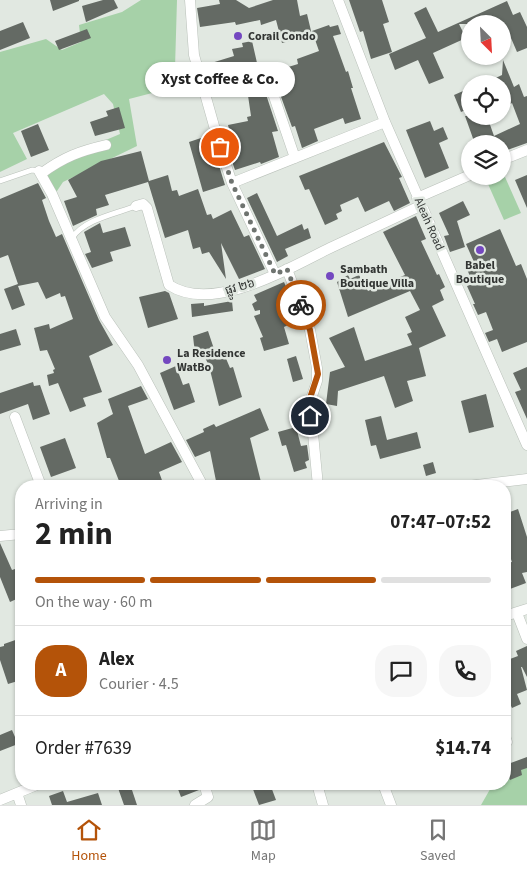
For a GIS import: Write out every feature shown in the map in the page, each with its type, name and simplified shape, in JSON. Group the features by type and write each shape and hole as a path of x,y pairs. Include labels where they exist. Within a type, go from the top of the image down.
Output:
{"street":[{"path":"190,0 194,55 232,183 275,274"},
{"name":"Aleah Road","path":"338,0 385,122 527,446"},
{"path":"267,76 295,158"},
{"path":"232,183 385,122"},
{"path":"106,145 78,151 40,172 72,238 105,317 138,365 200,480"},
{"path":"511,156 527,150"},
{"name":"ផ្លូវ ២៦","path":"136,206 143,204 147,208 169,286 177,290 197,294 220,293 253,284 287,269 461,180"},
{"path":"287,269 310,330 317,368 317,381 310,398 310,409 317,480"},
{"path":"15,417 39,480"},
{"path":"511,481 527,479"},
{"path":"1,533 15,534"},
{"path":"511,614 527,610"},
{"path":"516,613 527,639"},
{"path":"0,800 24,790"},
{"path":"195,805 208,797 206,790"},
{"path":"318,790 322,805"},
{"path":"385,790 391,805"},
{"path":"17,793 21,805"}],"lane":[{"path":"0,182 32,170 40,172"},
{"path":"72,238 76,231 87,224 136,206"}],"green space":[{"path":"141,0 177,0 175,68 156,92 129,99 137,146 63,182 55,194 42,167 120,134 113,104 104,94 13,133 27,159 0,172 0,52 46,39 62,50 81,42 79,25 122,12"},
{"path":"488,185 509,185 521,213 504,220"},
{"path":"527,764 527,805 481,805 490,790 511,790 511,773"}],"building":[{"path":"50,0 79,0 79,1 53,11"},
{"path":"103,0 114,0 118,8 86,22 82,6"},
{"path":"219,0 236,0 249,8 273,0 297,0 300,16 307,14 312,35 282,43 276,20 261,25 260,20 236,25 235,22 200,27 197,8 220,4"},
{"path":"349,0 382,0 389,22 383,24 392,52 371,59 363,31 360,32"},
{"path":"507,1 513,15 520,12 527,27 527,48 517,52 511,38 511,15 476,15"},
{"path":"426,7 438,32 461,22 461,24 459,24 461,40 433,53 444,78 429,84 418,60 395,70 389,54 426,38 414,13"},
{"path":"23,22 30,38 0,50 0,31"},
{"path":"329,25 330,27 338,25 341,34 333,36 346,72 348,71 353,88 351,88 361,119 345,124 343,118 314,129 318,141 302,148 295,126 292,127 272,72 298,64 297,59 319,51 312,31"},
{"path":"87,29 91,38 59,50 55,41"},
{"path":"252,41 260,76 278,131 272,132 279,157 261,164 260,162 235,170 226,144 232,142 228,125 248,121 247,117 251,116 246,82 216,91 208,64 234,56 232,49 243,47 242,43"},
{"path":"503,65 505,65 509,75 502,75"},
{"path":"511,80 514,87 519,84 524,97 527,96 527,143 511,149 511,135 496,135 520,124 512,103"},
{"path":"461,92 461,112 454,95"},
{"path":"119,107 125,128 95,136 90,122 108,116 106,111"},
{"path":"430,121 434,131 443,127 448,139 439,143 449,168 425,178 406,130"},
{"path":"38,124 49,150 31,157 21,131"},
{"path":"468,125 490,125 494,135 472,135"},
{"path":"201,138 209,162 217,159 225,185 203,192 189,142"},
{"path":"384,142 402,177 399,178 410,203 394,211 389,201 365,212 358,197 340,205 342,211 336,214 338,219 325,225 309,189 305,190 299,176"},
{"path":"141,151 149,181 168,175 172,191 177,190 179,196 198,189 207,215 211,214 213,219 231,210 244,237 249,235 265,269 239,279 221,243 226,279 209,252 202,254 200,247 193,249 188,230 165,238 148,182 105,195 109,205 96,209 97,215 73,226 64,201 77,197 68,180 101,161"},
{"path":"527,175 527,208 515,180"},
{"path":"38,183 46,198 42,200 56,237 62,234 99,320 113,345 89,356 102,392 83,398 86,406 70,412 58,383 49,386 47,375 54,373 53,370 55,369 47,350 40,351 34,328 49,324 50,329 73,319 65,296 61,297 60,293 46,299 38,282 18,286 25,305 12,310 4,289 18,284 8,255 0,258 0,199"},
{"path":"257,193 277,236 302,224 304,230 308,228 311,238 285,249 288,256 277,262 247,198"},
{"path":"463,201 470,215 457,221 465,247 450,252 444,236 449,235 439,213"},
{"path":"416,216 426,239 421,241 437,275 439,274 445,287 440,290 444,300 432,306 446,336 419,348 426,376 407,381 413,401 395,408 384,376 338,391 337,406 326,404 330,372 345,367 329,338 354,327 365,361 412,345 407,334 412,332 405,317 420,310 410,291 348,317 337,282 348,275 350,279 359,275 368,291 405,275 383,232"},
{"path":"100,223 103,233 125,227 131,246 110,252 113,261 92,268 85,254 91,252 84,232"},
{"path":"500,229 516,266 521,264 527,279 527,342 502,352 497,339 489,342 485,333 493,330 486,312 478,315 467,286 473,284 467,269 470,267 468,264 474,262 466,244"},
{"path":"284,282 291,298 286,301 294,322 284,327 289,344 264,351 260,338 263,337 254,316 260,314 260,310 255,311 252,304 257,301 254,295"},
{"path":"165,291 169,293 178,319 148,328 139,297"},
{"path":"232,301 233,311 192,317 191,304 204,303 204,306"},
{"path":"16,329 21,345 0,351 0,334"},
{"path":"208,331 215,352 222,349 230,368 233,367 242,397 219,406 209,366 202,351 196,353 194,345 193,336"},
{"path":"296,356 303,379 293,382 287,359"},
{"path":"176,366 183,385 189,383 195,402 174,410 160,373"},
{"path":"527,367 527,419 515,392 521,390 513,373"},
{"path":"33,382 34,386 40,385 50,414 33,420 28,404 0,414 0,393"},
{"path":"141,386 148,399 128,406 145,454 171,442 182,462 159,472 162,480 119,480 110,458 107,458 97,423 113,414 108,399"},
{"path":"486,394 494,427 469,433 461,401"},
{"path":"260,408 269,430 250,438 260,480 216,480 210,451 195,457 186,440 204,432 203,429 214,424 216,427"},
{"path":"381,416 387,440 417,432 421,448 380,459 376,445 371,446 365,420"},
{"path":"296,427 301,446 307,445 309,460 305,462 307,468 294,472 286,445 282,446 278,432"},
{"path":"65,438 76,468 51,477 40,447"},
{"path":"433,462 436,473 426,476 423,465"},
{"path":"518,509 527,537 527,572 522,573 526,583 511,589 512,562 511,512"},
{"path":"0,543 12,570 15,569 15,600 10,602 0,577"},
{"path":"15,640 15,682 8,684 0,660 0,647 4,646 4,644"},
{"path":"527,646 527,677 521,667 527,690 517,694 521,704 512,708 511,659 518,656 516,651"},
{"path":"12,730 15,737 15,745 0,751 0,735"},
{"path":"527,757 527,768 521,770 522,775 511,780 511,763"},
{"path":"119,790 132,790 137,805 124,805"},
{"path":"178,790 199,790 181,797"},
{"path":"253,790 272,790 276,800 259,805"},
{"path":"63,791 67,802 98,793 102,805 52,805 49,796"}],"way so far":[{"path":"220,147 232,183 275,274 287,269 301,305"}],"place":[{"name":"Corail Condo","path":"238,36"},
{"name":"Xyst Coffee & Co.","path":"220,147"},
{"name":"Babel Boutique","path":"480,250"},
{"name":"Sambath Boutique Villa","path":"330,276"},
{"name":"La Residence WatBo","path":"167,360"}],"route":[{"path":"301,305 310,330 318,374 310,398 310,416"}]}
